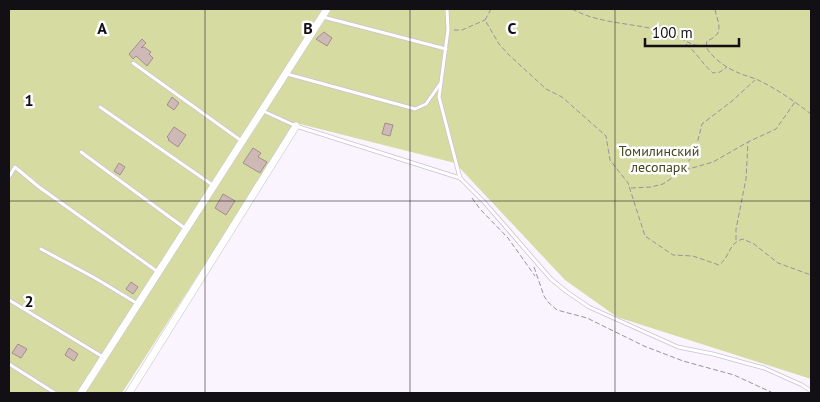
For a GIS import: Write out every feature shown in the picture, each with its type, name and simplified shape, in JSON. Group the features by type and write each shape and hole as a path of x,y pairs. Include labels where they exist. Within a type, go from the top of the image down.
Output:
{"street":[{"path":"81,393 327,9"},
{"path":"129,393 296,126"}],"lane":[{"path":"447,9 448,30 439,96 460,178"},
{"path":"322,17 446,49"},
{"path":"133,63 243,142"},
{"path":"286,74 415,109 426,104 440,84"},
{"path":"100,107 215,186"},
{"path":"263,111 296,126 460,178 516,236 530,256 551,279 589,307 678,347 764,368 811,391"},
{"path":"81,152 186,230"},
{"path":"9,176 16,167 39,187 159,272"},
{"path":"41,249 138,304"},
{"path":"9,300 104,358"},
{"path":"9,364 55,393"}],"path":[{"path":"448,30 462,30 485,20 491,9"},
{"path":"572,9 584,15 640,26 674,36 697,46 706,46"},
{"path":"715,9 719,24 718,31 716,36 707,41 708,51 727,67 737,73 756,79 795,102 811,114"},
{"path":"485,20 499,44 508,54 546,89 562,97 606,136 610,160 631,188 645,236 673,255 693,256 719,265 728,256 732,244 743,238 778,263 811,275"},
{"path":"685,42 701,58 706,68 713,73 720,72 727,67"},
{"path":"631,188 652,188 676,177 684,170 696,148 702,124 732,101 756,79"},
{"path":"684,170 713,162 776,129 795,102"},
{"path":"736,241 736,230 746,179 748,142"},
{"path":"472,197 480,209 508,238 537,279"},
{"path":"530,256 537,279 548,302 557,310 587,318 644,346 683,361 734,375 773,393"}],"green space":[{"name":"Томилинский лесопарк","path":"9,9 811,9 811,379 617,317 565,280 455,163 296,123 122,393 9,393"}],"building":[{"path":"324,32 332,38 327,46 316,39"},
{"path":"142,39 146,43 141,48 144,47 151,52 149,54 153,58 147,66 136,56 133,59 129,54"},
{"path":"172,97 179,103 174,110 167,105"},
{"path":"385,123 393,125 390,136 382,134"},
{"path":"174,127 186,135 178,147 168,140 167,137"},
{"path":"253,148 261,153 258,157 267,162 260,173 243,163"},
{"path":"119,163 125,167 120,175 114,171"},
{"path":"223,194 235,201 226,215 215,208"},
{"path":"131,282 138,287 133,294 126,289"},
{"path":"18,344 27,349 21,358 12,353"},
{"path":"69,348 78,354 74,361 65,355"}]}
